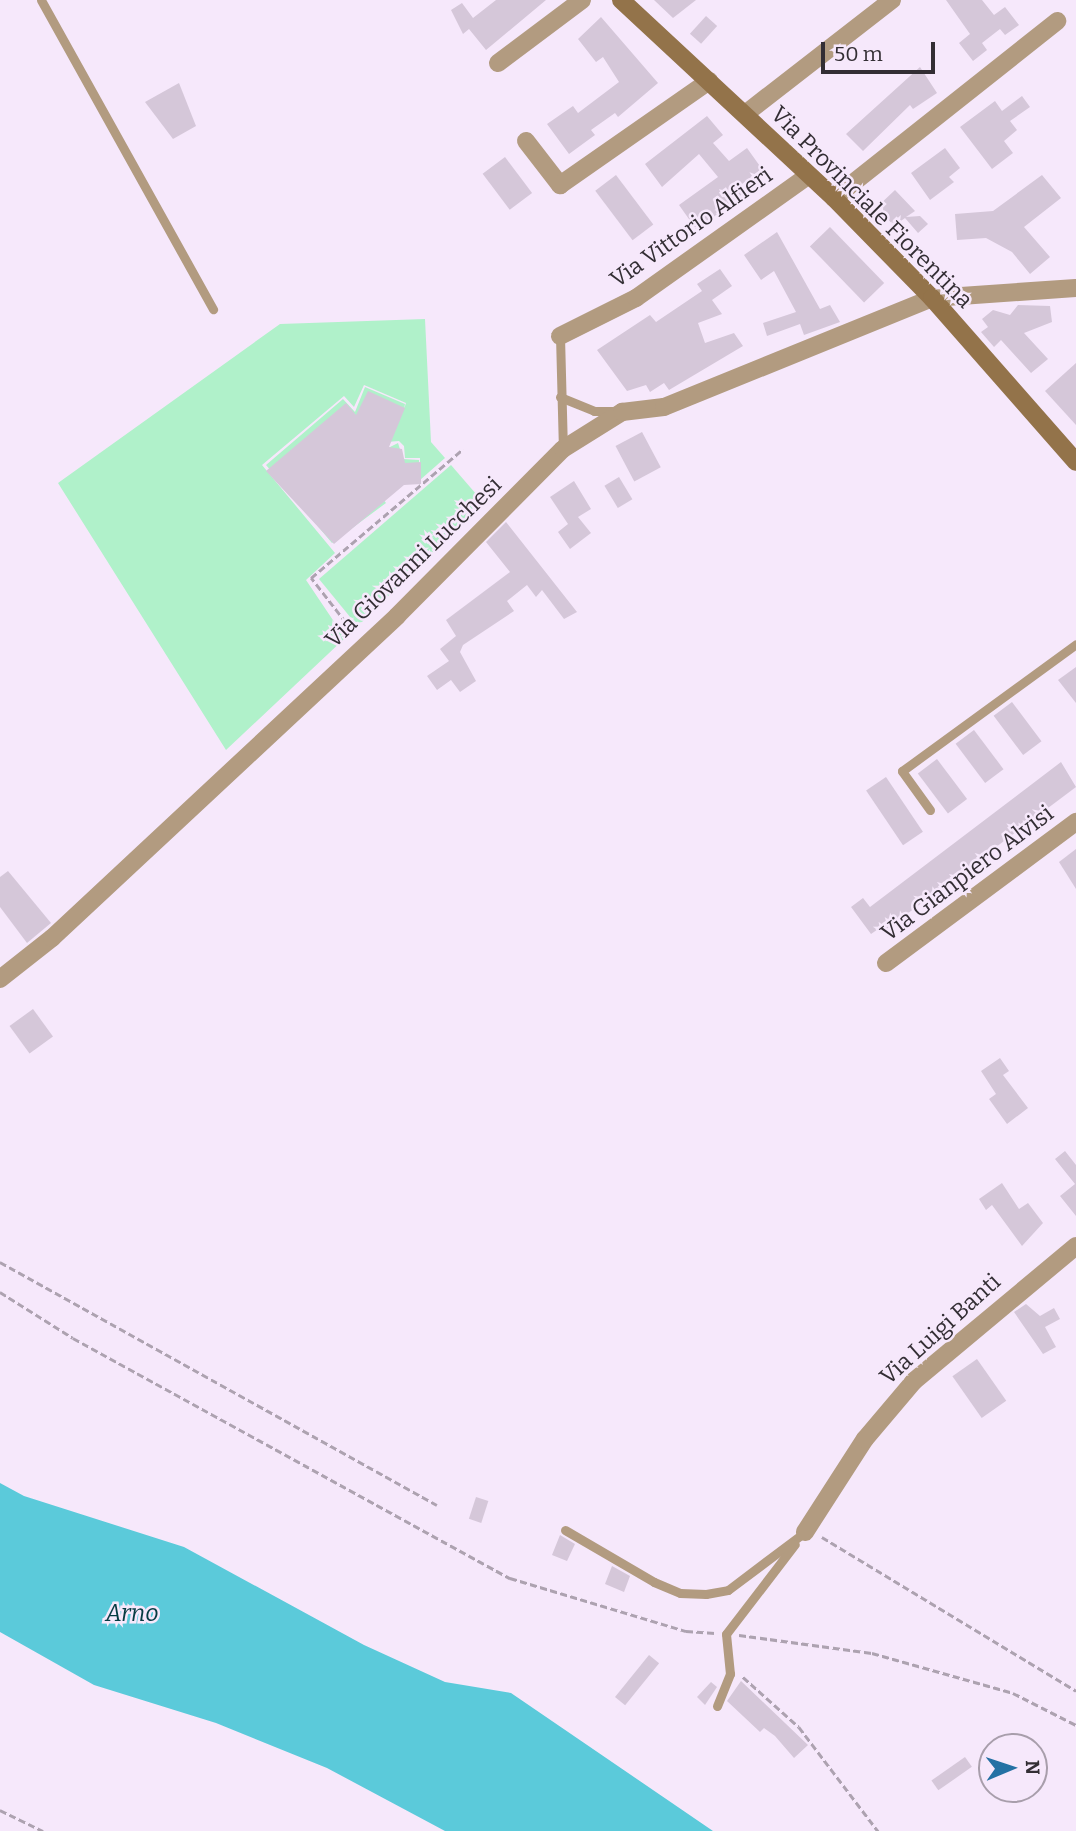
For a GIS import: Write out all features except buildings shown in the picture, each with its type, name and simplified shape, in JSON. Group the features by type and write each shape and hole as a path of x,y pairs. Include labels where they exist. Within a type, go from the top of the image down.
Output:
{"main road":[{"name":"Via Provinciale Fiorentina","path":"621,0 834,198 932,298 1076,462"}],"street":[{"path":"498,63 582,0"},
{"path":"745,114 892,0"},
{"path":"834,198 1057,21"},
{"path":"526,141 560,185 709,81"},
{"name":"Via Vittorio Alfieri","path":"560,335 636,298 809,175"},
{"name":"Via Giovanni Lucchesi","path":"0,979 52,938 397,616 564,449 622,412 664,407 932,298 1076,288"},
{"name":"Via Gianpiero Alvisi","path":"886,963 1076,822"},
{"name":"Via Luigi Banti","path":"809,1525 865,1439 914,1381 1076,1246"}],"lane":[{"path":"41,0 213,309"},
{"path":"560,335 560,397 564,449"},
{"path":"560,397 594,411 622,412"},
{"path":"930,810 902,771 1076,644"},
{"path":"565,1530 654,1582 680,1593 706,1594 728,1590 809,1525"},
{"path":"717,1706 730,1674 726,1634 809,1525"}],"path":[{"path":"346,623 311,578 463,450"},
{"path":"0,1262 437,1505"},
{"path":"0,1292 73,1338 510,1578 686,1631 872,1653 1013,1693 1076,1725"},
{"path":"809,1525 831,1547 1076,1690"},
{"path":"729,1661 799,1727 878,1831"},
{"path":"0,1810 43,1831"}],"green space":[{"path":"425,319 431,442 445,458 420,480 420,458 405,458 404,446 399,441 386,442 400,419 382,445 386,449 398,443 403,459 419,460 419,479 400,484 383,499 386,503 332,543 266,465 343,399 355,412 365,387 405,404 404,409 406,403 364,385 354,407 344,396 262,465 335,553 306,580 345,638 226,750 58,483 280,324"},
{"path":"451,465 483,502 362,622 355,623 319,579"}],"water":[{"name":"Arno","path":"0,1483 24,1496 184,1547 364,1645 445,1682 511,1693 713,1831 445,1831 327,1768 216,1723 94,1685 0,1632"}]}
